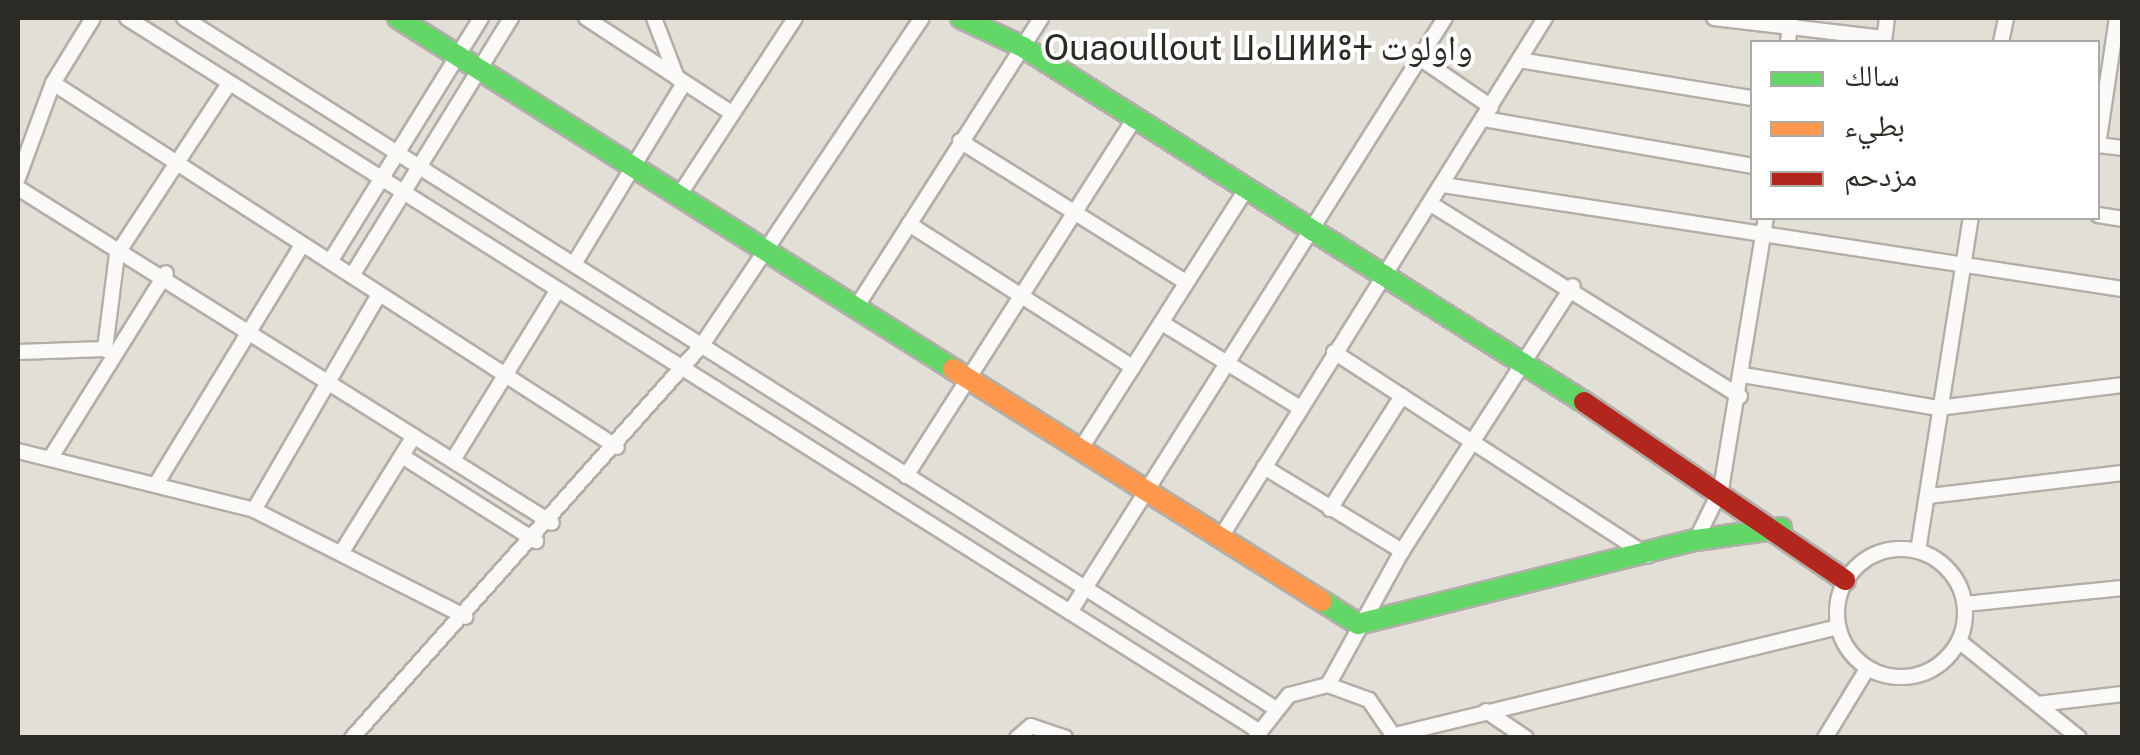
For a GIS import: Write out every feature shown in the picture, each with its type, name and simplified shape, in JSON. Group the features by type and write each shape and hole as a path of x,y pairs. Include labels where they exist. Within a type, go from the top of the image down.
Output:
{"street":[{"path":"18,178 53,83 94,18"},
{"path":"127,18 1070,612 1256,734 1273,707 1328,685 1369,700 1395,736 1486,710 1838,627"},
{"path":"184,18 1273,707"},
{"path":"398,18 1358,624 1650,557 1696,540 1781,528"},
{"path":"330,260 481,18"},
{"path":"353,274 511,18"},
{"path":"586,18 732,113"},
{"path":"654,18 681,81"},
{"path":"680,194 795,18"},
{"path":"352,738 536,542 702,345 922,18"},
{"path":"961,18 1023,47 1722,488 1781,528 1845,580"},
{"path":"857,306 1042,18"},
{"path":"1070,612 1444,18"},
{"path":"1221,537 1297,406 1387,278 1545,18"},
{"path":"1714,18 1884,40 1887,18"},
{"path":"2100,138 2116,78 2117,18"},
{"path":"1422,58 1488,113 1750,166"},
{"path":"1520,60 1750,98"},
{"path":"574,264 681,81"},
{"path":"53,83 508,373 617,447"},
{"path":"109,352 110,270 121,247 228,84"},
{"path":"906,476 1136,117"},
{"path":"960,141 1186,282"},
{"path":"1443,185 2122,290"},
{"path":"18,188 166,273 552,523"},
{"path":"1080,450 1247,188"},
{"path":"1432,204 1573,286 1740,396"},
{"path":"1696,540 1722,488 1744,375 1766,220"},
{"path":"1918,551 1971,220"},
{"path":"909,224 1133,367"},
{"path":"158,481 302,244"},
{"path":"53,454 109,352 166,273"},
{"path":"1328,685 1358,624 1402,551 1573,286"},
{"path":"453,460 558,291"},
{"path":"254,510 379,294"},
{"path":"1162,323 1297,406"},
{"path":"18,352 109,352"},
{"path":"1334,352 1474,439 1650,557"},
{"path":"1744,375 1938,408 2122,385"},
{"path":"1330,509 1402,396"},
{"path":"343,550 414,436"},
{"path":"18,451 53,454 254,510 343,550 466,617"},
{"path":"402,456 536,542"},
{"path":"1264,467 1402,551"},
{"path":"1929,496 2122,473"},
{"path":"1918,551 1950,570 1965,604 1959,641 1928,672 1907,678 1867,668 1838,627 1845,580 1876,554 1918,551"},
{"path":"1965,604 2122,588"},
{"path":"1959,641 2078,738"},
{"path":"1826,738 1867,668"},
{"path":"2038,704 2122,694"},
{"path":"1486,710 1526,738"},
{"path":"1017,738 1030,726 1065,738"}],"traffic: fast":[{"path":"398,18 953,369"},
{"path":"961,18 1023,47 1584,402"},
{"path":"1322,601 1358,624 1696,540 1781,528"}],"traffic: slow":[{"path":"953,369 1322,601"}],"traffic: jam":[{"path":"1584,402 1845,580"}],"district":[{"name":"Ouaoullout ⵡⴰⵡⵍⵍⵓⵜ واولوت","path":"1258,48"}]}
